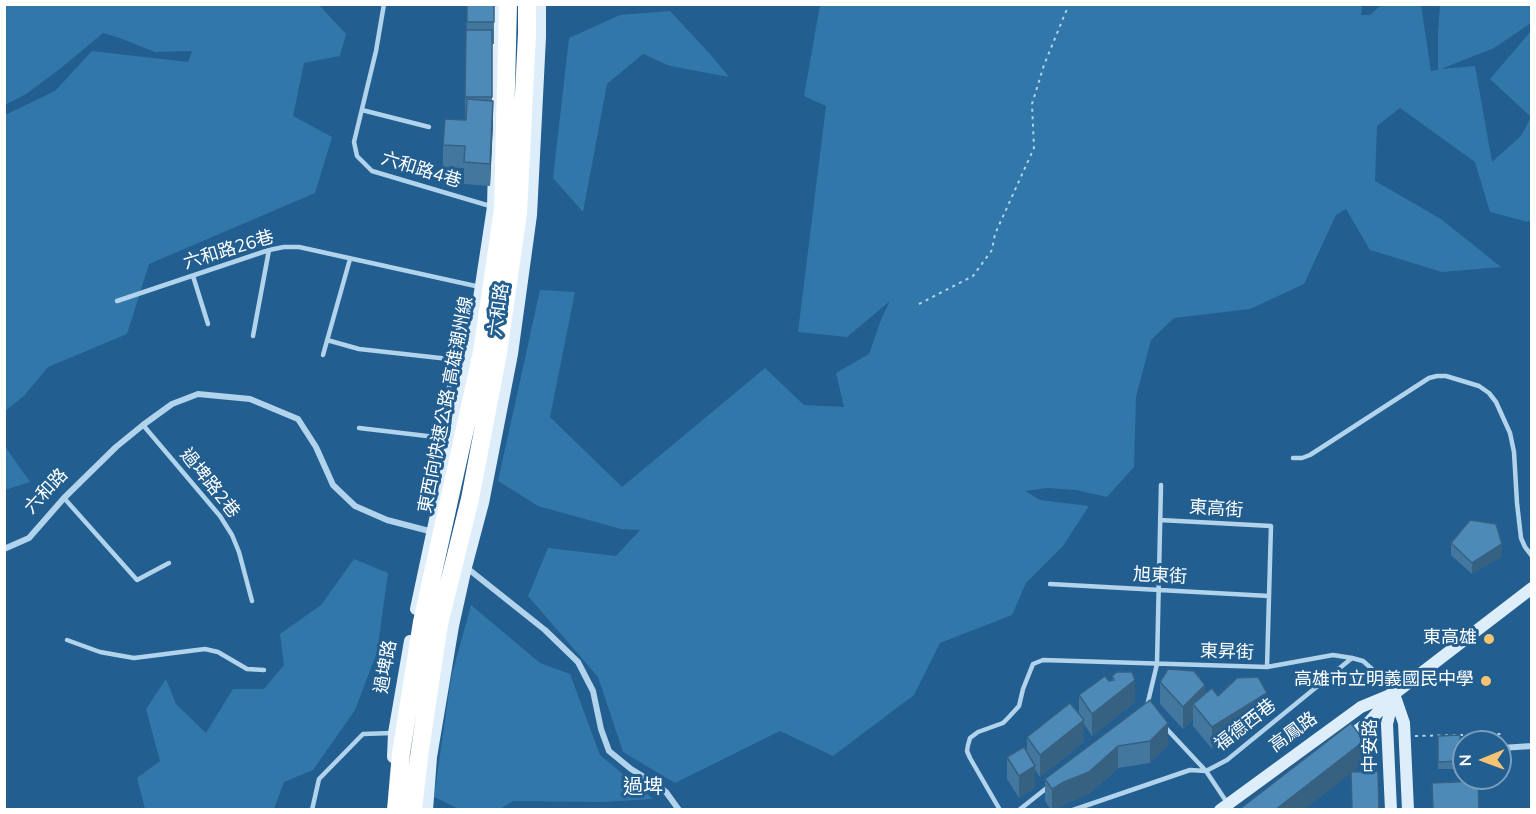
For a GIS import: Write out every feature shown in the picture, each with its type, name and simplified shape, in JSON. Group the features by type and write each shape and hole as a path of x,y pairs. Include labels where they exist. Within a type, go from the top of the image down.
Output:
{"highway":[{"name":"東西向快速公路 高雄潮州線","path":"396,810 401,753 422,622 482,352 503,209 508,4"},
{"path":"413,810 439,624 470,499 498,353 518,213 527,4"}],"main road":[{"name":"六和路","path":"432,532 469,361 493,207 498,4"},
{"name":"六和路","path":"466,567 483,502 512,354 531,216 540,4"},
{"name":"過埤路","path":"389,810 394,733 432,532"},
{"path":"427,810 431,757 453,626 466,567"},
{"name":"高鳳路","path":"1332,748 1370,721 1394,694 1532,588"},
{"name":"高鳳路","path":"1227,808 1361,707 1394,694"},
{"name":"中安路","path":"1394,694 1404,723 1408,810"},
{"name":"中安路","path":"1391,810 1387,724 1394,694"}],"street":[{"name":"六和路","path":"4,549 29,538 64,498 116,447 143,425 172,404 198,393 250,399 298,419 316,447 333,485 356,506 387,520 432,532"},
{"path":"432,532 445,546"},
{"path":"452,553 466,567 545,630 578,662 593,691 601,729 609,751 666,792 679,810"},
{"path":"1512,747 1532,746"}],"lane":[{"name":"六和路4巷","path":"384,4 376,51 356,130 354,142 357,156 372,171 493,207"},
{"path":"362,110 429,127"},
{"name":"六和路26巷","path":"117,301 284,247 299,248 481,287"},
{"path":"253,336 270,250"},
{"path":"323,355 350,259"},
{"path":"193,276 208,324"},
{"path":"446,472 443,459 444,438 457,332"},
{"path":"327,340 359,350 469,361"},
{"path":"1293,458 1310,455 1429,378 1446,376 1479,386 1497,402 1510,433 1514,452 1521,538 1532,556"},
{"name":"過埤路2巷","path":"143,425 220,516 232,535 252,601"},
{"path":"359,428 444,438"},
{"path":"1147,708 1157,664 1161,485"},
{"path":"64,498 137,580 170,563"},
{"name":"東高街","path":"1160,520 1271,526 1269,596"},
{"name":"旭東街","path":"1050,584 1269,596"},
{"path":"1267,668 1269,596"},
{"path":"67,640 100,652 134,658 205,649 218,652 247,669 264,670"},
{"name":"東昇街","path":"1000,810 970,758 967,751 968,745 970,738 978,732 1003,723 1018,706 1033,664 1043,660 1267,668 1333,655 1352,658"},
{"path":"1352,658 1363,661 1394,694"},
{"name":"福德西巷","path":"1073,810 1190,770 1206,771 1227,760 1352,658"},
{"path":"1160,721 1206,771 1227,808"},
{"path":"312,810 319,778 363,734 394,733"},
{"path":"1019,810 1055,781"}],"path":[{"path":"919,304 973,276 992,250 995,234 1034,148 1032,104 1044,65 1069,4"},
{"path":"1405,736 1452,735"}],"shaded area":[{"path":"5,5 319,5 346,34 340,56 304,63 293,116 332,137 315,193 149,264 127,334 48,367 24,396 5,411 5,115 55,91 92,51 188,62 192,51 155,52 103,33 26,94 5,105"},
{"path":"820,5 1362,5 1361,15 1370,15 1381,5 1421,5 1431,71 1438,70 1440,5 1531,5 1531,23 1494,48 1441,69 1475,66 1492,162 1521,136 1531,117 1531,219 1528,222 1490,212 1475,162 1400,108 1377,126 1375,181 1441,219 1501,267 1442,272 1370,250 1346,209 1336,215 1304,284 1250,309 1174,318 1151,340 1136,397 1134,467 1107,497 1076,490 1047,488 1025,491 1040,500 1089,506 1063,546 1026,583 1012,615 940,643 914,695 833,756 780,731 675,783 623,752 598,677 528,596 548,548 616,556 640,530 621,529 538,506 498,481 540,290 575,292 550,417 622,487 765,368 804,405 844,407 836,373 869,354 890,301 847,337 798,332 826,106 804,96"},
{"path":"670,11 729,77 670,66 643,54 607,84 583,212 553,178 569,38 620,15"},
{"path":"1531,31 1531,117 1490,79"},
{"path":"4,445 30,482 4,490"},
{"path":"354,559 388,573 377,652 355,710 313,770 284,782 274,809 145,809 137,778 160,761 146,709 166,679 176,704 206,733 233,689 264,689 284,665 280,634 321,605"},
{"path":"471,605 540,663 570,674 600,755 653,799 602,802 513,801 500,809 458,810 434,797 451,678"}],"building":[{"path":"467,4 494,4 494,22 467,22"},
{"path":"466,30 492,30 492,97 465,97"},
{"path":"467,99 493,101 490,164 464,162 465,146 443,145 445,119 466,120"},
{"path":"1470,520 1496,524 1502,544 1472,563 1451,543"},
{"path":"1168,669 1194,671 1205,685 1183,707 1160,682"},
{"path":"1117,672 1132,672 1135,680 1092,714 1079,695 1105,676 1109,681 1114,680 1112,676"},
{"path":"1258,677 1267,693 1212,727 1193,704 1212,688 1218,696 1237,678"},
{"path":"1150,700 1168,723 1150,741 1118,746 1089,772 1052,789 1045,779"},
{"path":"1070,703 1084,720 1040,755 1027,737"},
{"path":"1351,723 1364,741 1275,810 1243,810 1241,808"},
{"path":"1452,735 1452,761 1438,762 1438,736"},
{"path":"1024,747 1035,766 1019,776 1007,757"},
{"path":"1378,771 1379,810 1352,810 1351,772"},
{"path":"1452,782 1452,790 1478,790 1479,810 1433,810 1432,783"}],"place":[{"name":"東高雄","path":"1489,639"},
{"name":"高雄市立明義國民中學","path":"1486,681"}],"district":[{"name":"過埤","path":"643,788"}]}
